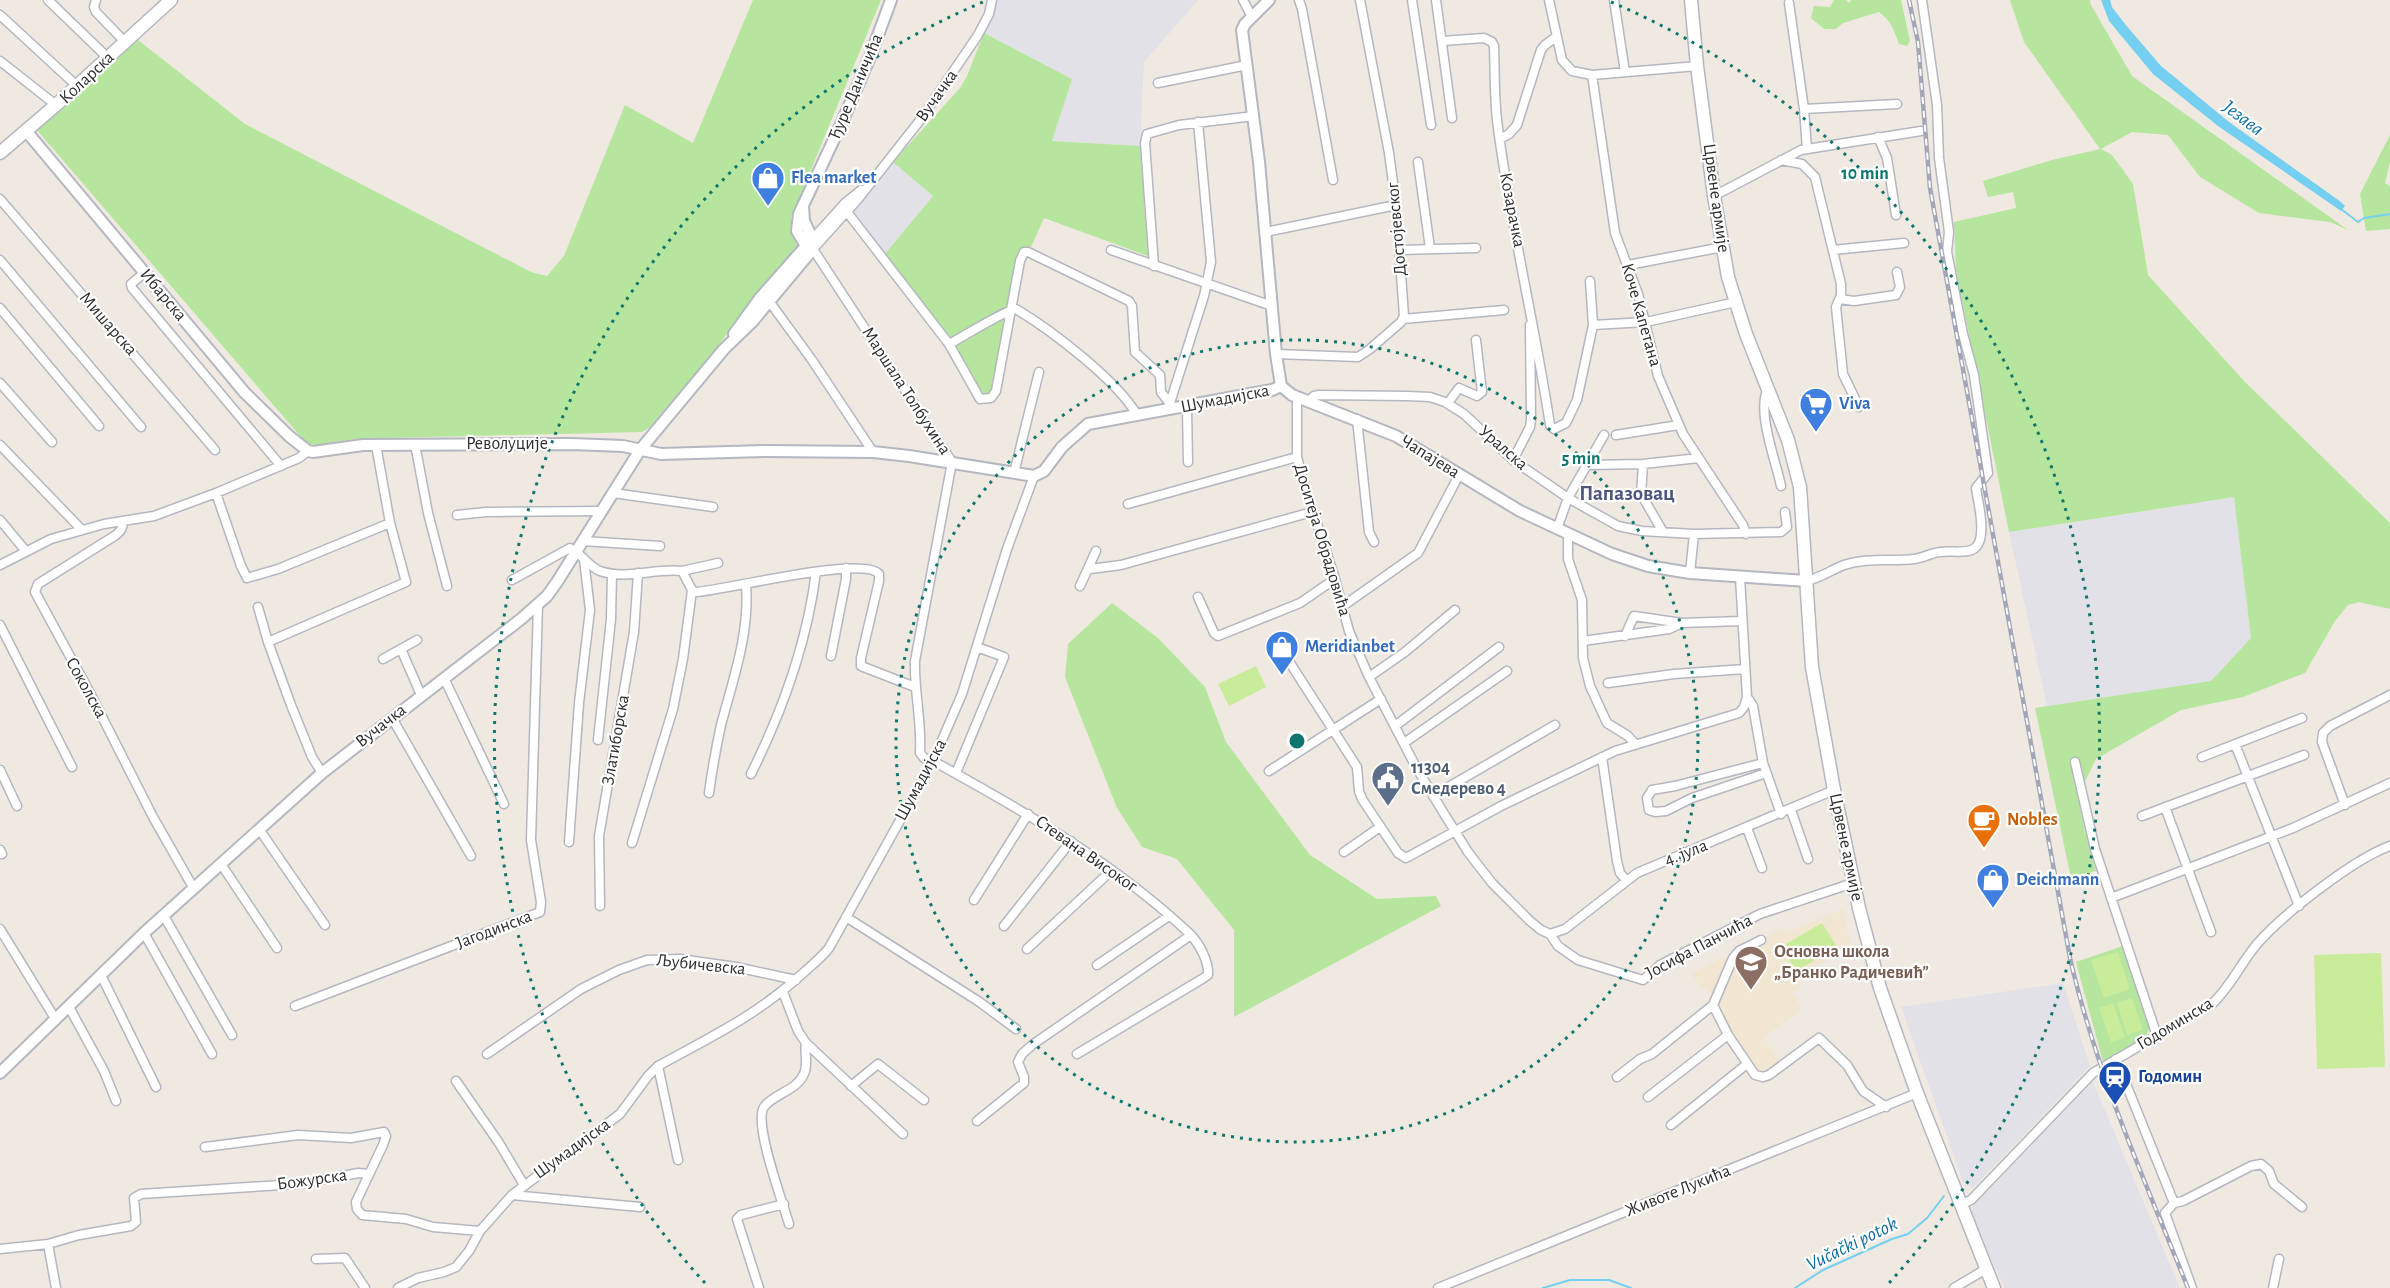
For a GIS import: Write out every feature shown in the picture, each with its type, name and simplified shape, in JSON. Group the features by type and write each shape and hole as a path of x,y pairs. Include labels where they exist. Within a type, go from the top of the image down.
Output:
{"main road":[{"name":"Коларска","path":"0,153 27,132 171,0"},
{"name":"Црвене армије","path":"1691,0 1697,66 1723,247 1736,302 1792,453 1800,487 1812,667 1853,883 1875,972 1917,1094 1994,1288"}],"street":[{"path":"48,0 108,58"},
{"path":"96,0 94,7 96,12 125,42"},
{"name":"Ђуре Даничића","path":"810,244 800,238 796,224 799,213 868,62 891,0"},
{"name":"Вучачка","path":"0,1073 144,933 322,773 538,605 580,555 583,542 640,450 724,349 769,301 810,244 847,212 914,129 950,80 986,20 992,0"},
{"path":"1243,0 1252,17"},
{"path":"1269,0 1242,30 1254,116 1281,386 1302,400"},
{"path":"1299,0 1333,180"},
{"name":"Достојевског","path":"1360,0 1380,102 1396,205 1403,319"},
{"path":"1412,0 1431,125"},
{"path":"1436,0 1452,118"},
{"path":"1549,0 1556,37 1566,67 1578,73 1592,75 1697,66"},
{"path":"1614,0 1625,72"},
{"path":"1806,581 1845,565 1873,560 1915,559 1939,552 1969,551 1977,547 1979,542 1981,521 1976,488 1988,473 1974,375 1967,353 1947,252 1949,232 1939,158 1934,81 1922,0"},
{"path":"1789,3 1804,109 1807,149"},
{"path":"0,15 77,87"},
{"path":"1500,139 1509,134 1517,125 1541,50 1556,37"},
{"name":"Козарачка","path":"1442,40 1484,38 1492,42 1500,139 1508,194 1532,312 1544,398 1551,428 1560,428 1566,423 1575,407 1593,325"},
{"path":"0,61 57,105"},
{"path":"1158,83 1247,65"},
{"name":"Коче Капетана","path":"1592,75 1612,219 1646,322 1650,349 1658,376 1679,425 1743,525 1746,534"},
{"path":"1804,109 1897,104"},
{"path":"1154,266 1146,138 1152,132 1198,122 1254,116"},
{"path":"1169,405 1204,296 1212,262 1198,122"},
{"path":"1714,196 1807,149 1921,131"},
{"name":"Ибарска","path":"27,132 245,393 289,436 308,451"},
{"path":"1878,137 1887,158 1896,215"},
{"path":"1782,160 1802,164 1815,177 1841,284 1840,299 1836,307 1843,374 1859,407"},
{"path":"1418,162 1430,248"},
{"name":"Вучачка","path":"724,349 760,298 846,202 868,185"},
{"name":"Мишарска","path":"0,200 215,450"},
{"path":"1266,232 1396,205"},
{"path":"847,212 949,344 980,399 991,398 996,391 1010,309 1024,252 1028,252 1130,301 1135,352 1160,375 1161,392 1169,405"},
{"path":"1833,250 1904,243"},
{"name":"Маршала Толбухина","path":"810,244 952,462 915,661 920,753 924,758 933,761"},
{"path":"1628,265 1723,247"},
{"path":"1399,250 1476,248"},
{"path":"1111,250 1206,285 1272,306"},
{"path":"0,260 141,427"},
{"path":"1840,299 1854,301 1896,295 1900,287 1897,272"},
{"path":"144,273 131,284 132,288 281,466"},
{"path":"1590,281 1593,325 1646,322 1736,302"},
{"path":"769,301 812,360 873,452"},
{"path":"0,308 99,426"},
{"path":"949,344 981,328 1010,309 1016,309 1106,379 1131,404 1137,415"},
{"path":"1276,354 1358,357 1403,319 1504,310"},
{"path":"1513,460 1530,428 1529,342 1532,312"},
{"path":"1448,403 1460,388 1475,396 1482,392 1476,340"},
{"path":"1014,473 1039,372"},
{"path":"0,383 52,442"},
{"name":"Шумадијска","path":"398,1288 418,1278 456,1267 469,1251 480,1231 512,1195 620,1114 658,1066 746,1018 783,992 820,959 933,761 962,694 1007,549 1034,476 1044,471 1062,447 1083,427 1106,420 1137,415 1169,405 1187,407 1272,390 1281,386"},
{"name":"Црвене армије","path":"1768,389 1763,400 1765,422 1781,486"},
{"name":"Уралска","path":"1302,400 1319,395 1380,396 1430,398 1448,403 1464,414 1513,460 1568,498 1626,529 1694,534 1785,531 1787,527 1785,512"},
{"name":"Чапајева","path":"1302,400 1396,435 1520,511 1631,561 1690,573 1806,581"},
{"name":"Доситеја Обрадовића","path":"1302,400 1297,457 1354,644 1404,743 1455,832"},
{"path":"1187,407 1188,462"},
{"path":"1357,419 1369,532 1374,542"},
{"path":"1616,435 1679,425"},
{"path":"1557,529 1568,498 1604,435"},
{"path":"415,444 426,504 447,586"},
{"name":"Револуције","path":"0,565 25,550 51,539 82,530 154,516 281,466 308,451 376,445 607,444 661,454 766,451 873,452 1034,476"},
{"path":"0,445 82,530"},
{"path":"268,642 406,582 390,523 376,445"},
{"path":"1128,504 1297,457"},
{"path":"1588,465 1643,464 1699,458"},
{"path":"1643,464 1641,494 1663,532"},
{"path":"1343,606 1418,553 1459,475"},
{"path":"216,493 247,579 278,569 390,523"},
{"path":"613,493 713,507"},
{"path":"457,514 601,511"},
{"path":"1090,569 1121,565 1312,512"},
{"path":"0,520 25,550"},
{"name":"Соколска","path":"124,521 121,530 111,539 38,584 34,592 91,695 158,827 194,889"},
{"path":"1568,534 1568,559 1582,600 1583,658 1588,676 1604,718 1611,727 1628,736 1635,744"},
{"path":"1690,573 1694,534"},
{"path":"583,542 660,546"},
{"path":"512,580 559,552 570,548 598,570 612,574 682,570 718,563"},
{"path":"1080,586 1090,569 1096,551"},
{"path":"569,842 579,703 590,610 580,555"},
{"path":"831,657 846,579 846,568"},
{"path":"692,590 699,592 846,568 874,570 879,574 861,666 915,687"},
{"path":"632,843 673,709 684,653 692,590 682,570"},
{"path":"751,774 777,722 790,685 809,612 816,572"},
{"name":"Златиборска","path":"600,906 599,836 633,643 638,573"},
{"path":"598,740 611,619 612,574"},
{"path":"1740,577 1747,697 1754,713 1763,763 1781,814"},
{"path":"1198,597 1214,633 1218,636 1300,603 1335,579"},
{"path":"709,793 721,727 740,650 746,612 746,585"},
{"name":"Јагодинска","path":"295,1006 540,912 541,902 531,840 538,605"},
{"path":"258,607 268,642 312,757 322,773"},
{"path":"1369,677 1405,652 1455,610"},
{"path":"1625,636 1634,616 1682,623 1741,621"},
{"path":"1583,641 1669,629 1682,623"},
{"path":"0,625 72,767"},
{"path":"383,659 417,640"},
{"path":"956,773 1004,657 977,647"},
{"path":"1395,726 1499,647"},
{"path":"401,649 421,695"},
{"path":"1290,663 1357,767 1359,791 1380,827 1398,853 1406,858 1510,801 1602,757 1635,744 1739,713 1747,697"},
{"path":"1608,683 1674,674 1744,669"},
{"path":"1404,743 1507,671"},
{"path":"444,678 504,804"},
{"path":"2345,805 2322,742 2323,733 2330,726 2390,695"},
{"path":"1269,771 1381,699"},
{"path":"1743,709 1749,709 1754,713"},
{"path":"2202,757 2302,717"},
{"path":"392,718 471,856"},
{"path":"1433,796 1555,725"},
{"path":"2235,744 2299,906"},
{"path":"2142,816 2304,755"},
{"path":"1602,757 1617,861 1620,873 1626,880"},
{"name":"Стевана Високог","path":"933,761 1071,841 1112,870 1196,940 1208,968 1206,976 1077,1054"},
{"path":"2074,762 2095,849 2157,1036"},
{"path":"1763,763 1652,790 1648,793 1647,798 1649,810 1666,811 1692,798 1766,773"},
{"path":"0,770 17,806"},
{"path":"2111,898 2272,836 2390,783"},
{"name":"4. јула","path":"1550,934 1565,928 1626,880 1647,868 1791,810 1834,790"},
{"path":"2165,807 2211,932"},
{"path":"1791,810 1808,859"},
{"path":"974,900 1028,814"},
{"path":"1344,852 1380,827"},
{"path":"1747,828 1762,868"},
{"path":"259,829 325,925"},
{"name":"Јосифа Панчића","path":"1455,832 1492,883 1530,921 1550,934 1558,946 1578,960 1643,980 1660,965 1760,914 1853,883"},
{"path":"1004,926 1071,841"},
{"name":"Годоминска","path":"1960,1205 1971,1200 2093,1073 2213,1003 2222,994 2256,945 2299,906 2372,853 2390,846"},
{"path":"221,864 277,948"},
{"path":"1027,949 1112,870"},
{"path":"164,916 232,1035"},
{"path":"1097,965 1169,916"},
{"path":"846,917 978,1001 1016,1029"},
{"path":"0,929 56,1020"},
{"path":"144,933 212,1054"},
{"path":"977,1121 1024,1083 1018,1062 1025,1050 1191,935"},
{"path":"1617,1077 1640,1059 1652,1054 1713,1005 1733,958 1739,951 1761,940"},
{"name":"Љубичевска","path":"487,1054 581,989 645,960 680,959 736,967 796,980"},
{"path":"101,975 156,1087"},
{"path":"783,992 798,1030 806,1043 903,1134"},
{"path":"1713,1005 1728,1035 1755,1075 1765,1077 1819,1038 1847,1065 1863,1091 1887,1107"},
{"path":"69,1007 104,1071 116,1101"},
{"path":"1648,1097 1728,1035"},
{"path":"789,1224 762,1132 762,1112 766,1105 788,1091 803,1077 806,1068 806,1043"},
{"path":"2116,1059 2174,1203"},
{"path":"851,1086 878,1064 924,1101"},
{"path":"1671,1125 1747,1064"},
{"path":"658,1066 678,1160"},
{"path":"456,1081 499,1143 524,1185"},
{"name":"Животе Лукића","path":"1438,1288 1917,1094"},
{"name":"Божурска","path":"48,1244 63,1238 135,1225 134,1201 137,1195 171,1190 297,1184 359,1173 369,1174 386,1137 384,1132 351,1138 298,1135 205,1147"},
{"path":"2192,1288 2165,1213 2166,1209 2174,1203 2183,1201 2251,1166 2261,1164 2270,1171 2274,1184 2302,1207"},
{"path":"369,1174 356,1202 357,1209 362,1215 406,1219 433,1227 480,1231"},
{"path":"512,1195 640,1207"},
{"path":"759,1288 737,1219 741,1215 784,1204"},
{"path":"0,1250 48,1244 56,1288"},
{"path":"316,1259 343,1257 364,1288"},
{"path":"2273,1288 2279,1259"},
{"path":"1954,1288 1986,1269"}],"shaded area":[{"path":"997,0 1198,0 1144,62 1140,146 1052,141 1072,79 984,33 992,19"},
{"path":"893,162 933,196 884,255 848,213"},
{"path":"2234,497 2251,638 2211,682 2047,706 2009,532"},
{"name":"Основна школа „Бранко Радичевић”","path":"1843,909 1851,945 1798,977 1802,986 1792,992 1802,1010 1764,1037 1780,1063 1766,1072 1759,1071 1752,1065 1707,988 1703,990 1691,974 1783,928 1786,933"},
{"path":"2063,983 2090,1066 1973,1188 1963,1182 1901,1007"},
{"path":"2093,1082 2180,1288 2005,1288 1970,1217 1973,1206"}],"green space":[{"path":"753,0 881,0 791,218 797,246 792,255 756,293 716,349 649,428 642,432 354,439 316,445 307,444 36,129 138,40 245,124 531,272 547,276 564,256 625,105 693,143"},
{"path":"1834,0 1846,0 1849,3 1851,0 1901,0 1910,41 1907,46 1899,44 1892,26 1879,12 1843,23 1836,29 1824,29 1811,18 1814,6 1830,7"},
{"path":"2010,0 2090,0 2132,76 2348,230 2330,222 2259,213 2200,177 2168,135 2132,132 2101,149 2112,155 2133,184 2148,275 2244,381 2390,523 2390,609 2359,602 2348,605 2335,621 2305,673 2243,697 2181,710 2096,759 2078,796 2096,871 2071,878 2035,708 2211,681 2251,638 2234,497 2009,532 1956,270 1954,222 2016,208 2013,192 1988,197 1983,181 2052,160 2100,149 2024,42"},
{"path":"984,33 1072,79 1052,141 1140,146 1148,256 1044,218 1031,247 1021,249 1016,262 998,377 991,392 987,394 976,388 939,325 884,255 933,196 893,162 960,88"},
{"path":"2390,135 2390,162 2385,183 2390,186 2390,229 2366,231 2360,194"},
{"path":"1112,603 1158,638 1205,687 1226,742 1310,855 1377,899 1436,896 1441,906 1234,1017 1234,930 1177,859 1142,847 1117,808 1065,677 1068,644"},
{"path":"1256,666 1266,687 1229,706 1218,684"},
{"path":"1822,923 1837,947 1796,971 1781,947"},
{"path":"2123,946 2150,1027 2146,1036 2103,1062 2076,962"},
{"path":"2118,952 2130,989 2104,998 2091,960"},
{"path":"2381,953 2385,1067 2317,1069 2314,955"},
{"path":"2132,998 2143,1030 2127,1035 2117,1003"},
{"path":"2113,1003 2125,1037 2111,1042 2099,1008"}],"water":[{"path":"2101,0 2110,0 2112,7 2125,24 2161,66 2229,122 2341,202 2345,206 2341,211 2218,126 2153,74 2109,21"}],"waterway":[{"name":"Језава","path":"2341,209 2358,222 2364,218 2390,214"},
{"name":"Vučački potok","path":"1795,1288 1823,1270 1908,1234 1927,1218 1944,1196"},
{"name":"Vučački potok","path":"1543,1288 1570,1280 1609,1280 1631,1288"}],"railway":[{"path":"1909,0 1918,42 1930,188 2070,958 2107,1084 2188,1288"}],"place":[{"name":"Flea market","path":"768,207"},
{"name":"Viva","path":"1816,433"},
{"name":"Meridianbet","path":"1282,676"},
{"name":"11304 Смедерево 4","path":"1388,807"},
{"name":"Nobles","path":"1984,849"},
{"name":"Deichmann","path":"1993,909"},
{"name":"Основна школа „Бранко Радичевић”","path":"1751,991"},
{"name":"Годомин","path":"2115,1106"}],"district":[{"name":"Папазовац","path":"1627,493"}]}
